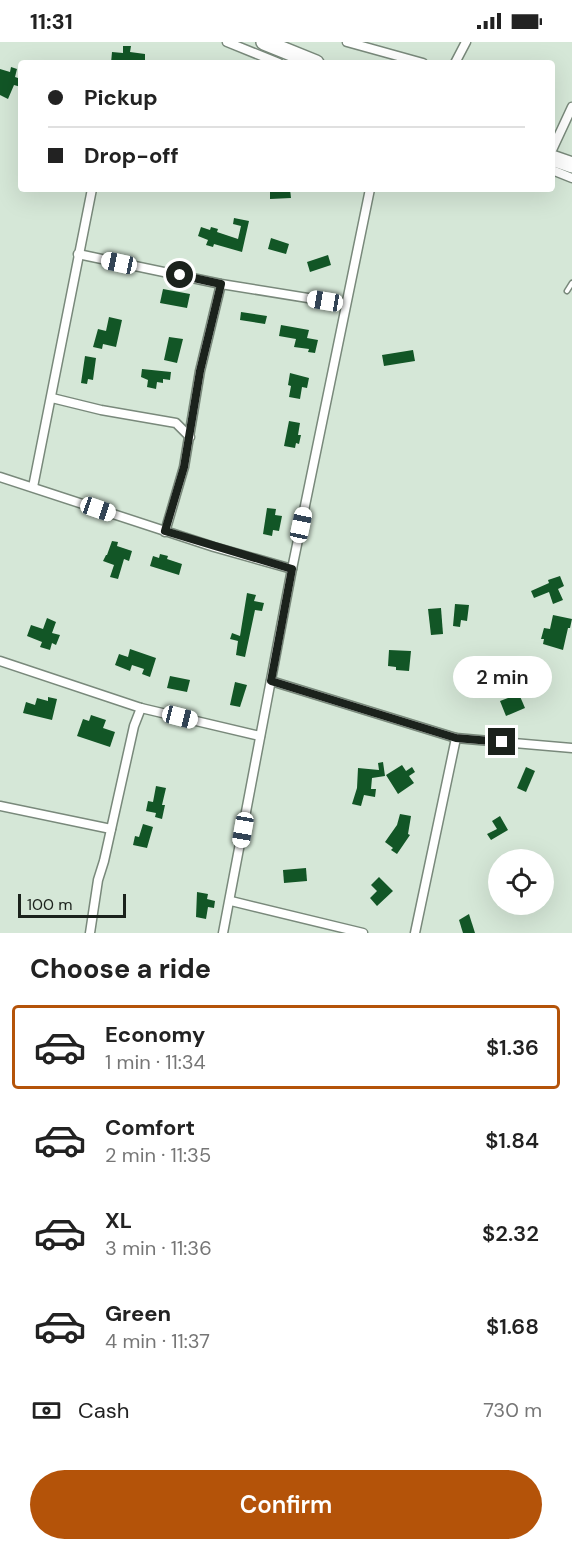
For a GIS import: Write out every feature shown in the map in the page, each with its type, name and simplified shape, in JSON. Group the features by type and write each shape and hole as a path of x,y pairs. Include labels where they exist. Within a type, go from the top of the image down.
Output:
{"highway":[{"path":"264,42 309,60"},
{"path":"555,159 572,165"}],"street":[{"path":"227,42 272,60"},
{"path":"346,42 412,60"},
{"path":"456,60 465,42"},
{"path":"555,144 572,107"},
{"path":"555,171 572,178"},
{"path":"33,487 91,192"},
{"path":"223,933 231,901 292,569 369,192"},
{"path":"78,254 221,284 345,304"},
{"path":"165,531 184,467 200,371 221,284"},
{"path":"52,398 101,410 176,423 190,437"},
{"path":"176,423 194,413"},
{"path":"0,477 165,531 292,569"},
{"path":"0,661 141,708 260,736"},
{"path":"271,681 456,738 572,748"},
{"path":"90,933 98,880 105,861 134,726 141,708"},
{"path":"415,933 456,738"},
{"path":"0,806 111,829"},
{"path":"231,901 363,933"}],"lane":[{"path":"567,291 572,283"}],"building":[{"path":"123,46 131,46 130,52 145,54 145,60 111,60 112,52 123,53"},
{"path":"11,67 17,69 15,77 18,78 18,86 14,85 8,99 0,95 0,69 10,72"},
{"path":"270,192 290,192 291,198 270,199"},
{"path":"234,218 249,221 242,252 214,244 213,247 206,245 208,240 198,236 201,227 210,230 211,227 218,229 217,232 238,239 241,226 233,224"},
{"path":"271,238 289,244 286,254 268,249"},
{"path":"328,255 331,265 310,272 307,262"},
{"path":"163,289 190,294 187,308 160,303"},
{"path":"241,312 267,316 265,324 240,320"},
{"path":"109,317 122,320 116,347 103,344 102,349 93,347 98,329 106,331"},
{"path":"281,325 309,330 307,338 318,340 315,353 308,352 309,349 294,347 296,339 279,336"},
{"path":"169,337 183,339 177,363 164,360"},
{"path":"413,350 415,361 384,366 382,355"},
{"path":"85,356 96,358 93,380 88,379 87,384 81,383"},
{"path":"142,369 171,372 170,380 163,379 163,383 157,382 156,389 147,387 148,380 141,377"},
{"path":"290,373 309,378 307,388 302,387 300,399 289,397"},
{"path":"289,421 300,423 298,435 301,435 299,444 296,443 295,448 284,446"},
{"path":"267,508 276,509 275,515 282,516 279,531 273,530 272,536 263,534"},
{"path":"112,541 118,542 117,546 132,551 129,561 124,559 118,579 110,577 114,565 103,561"},
{"path":"160,554 182,564 179,575 150,566 153,556 159,558"},
{"path":"560,576 564,586 558,589 563,600 553,604 549,592 534,598 531,591 549,583 548,580"},
{"path":"247,593 256,595 254,601 264,603 262,611 255,610 245,657 236,655 238,641 230,639 232,633 240,636"},
{"path":"455,604 469,605 467,621 461,620 460,627 453,626"},
{"path":"441,608 443,634 431,635 428,609"},
{"path":"553,615 572,619 563,650 543,644 544,639 541,639 544,628 550,629"},
{"path":"47,618 56,622 52,633 60,635 56,645 52,643 50,650 40,647 42,642 27,636 31,625 43,629"},
{"path":"130,649 156,658 150,677 142,674 144,669 132,665 130,671 115,665 119,654 128,657"},
{"path":"389,650 411,651 409,671 396,670 396,667 388,666"},
{"path":"170,676 190,680 187,692 167,688"},
{"path":"235,682 247,685 240,707 230,705"},
{"path":"519,694 525,708 506,716 500,701"},
{"path":"48,697 57,699 52,720 23,713 26,702 35,705 37,698 48,701"},
{"path":"91,715 106,720 103,728 115,732 110,747 77,736 83,719 89,721"},
{"path":"383,762 385,776 372,778 371,789 376,789 375,797 364,795 361,806 352,804 357,788 358,768 379,770 378,763"},
{"path":"402,765 406,771 412,767 415,772 409,776 414,783 398,794 386,775"},
{"path":"526,767 535,771 526,792 517,788"},
{"path":"156,786 166,788 162,819 155,817 156,813 146,811 148,801 153,802"},
{"path":"400,814 411,816 408,834 410,835 397,854 385,842 397,825"},
{"path":"500,816 508,830 491,840 487,834 497,829 492,821"},
{"path":"143,824 153,827 147,848 133,845 135,836 139,837"},
{"path":"306,868 307,881 284,883 283,870"},
{"path":"379,877 393,891 377,906 370,898 377,891 371,885"},
{"path":"197,892 208,894 207,899 215,901 214,908 208,907 206,919 196,917"},
{"path":"469,914 475,933 463,933 459,920"}],"route":[{"path":"180,275 221,284 200,371 184,467 165,531 292,569 271,681 456,738 502,742"}]}
